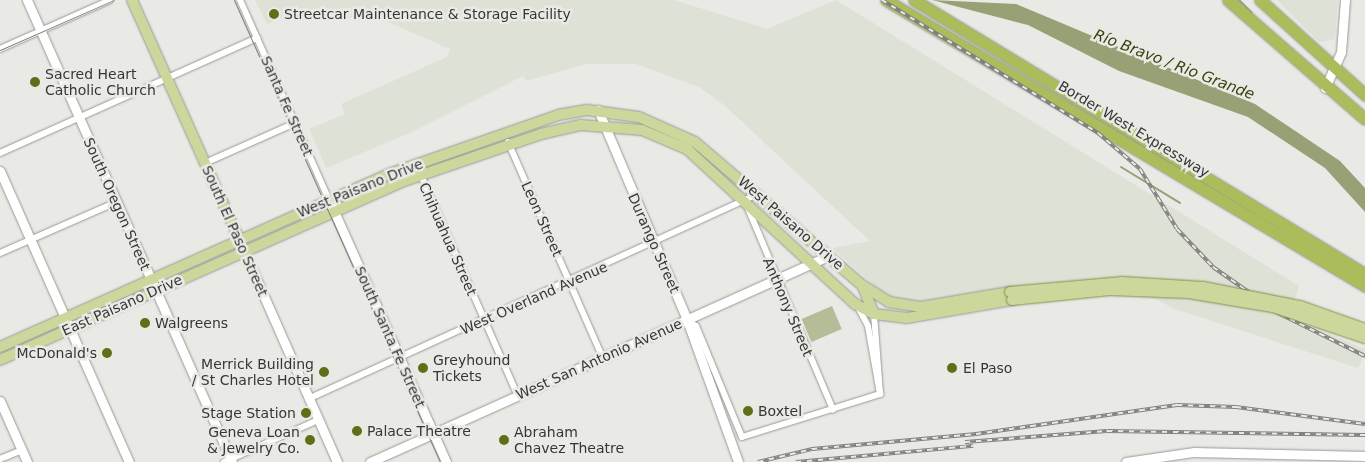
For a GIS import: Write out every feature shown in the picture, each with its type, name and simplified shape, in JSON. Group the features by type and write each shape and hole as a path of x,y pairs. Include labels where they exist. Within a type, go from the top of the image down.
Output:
{"highway":[{"name":"Border West Expressway","path":"886,0 1365,286"},
{"name":"Border West Expressway","path":"914,0 1365,274"},
{"path":"1228,0 1326,88 1365,119"},
{"path":"1260,0 1365,95"}],"main road":[{"name":"South El Paso Street","path":"132,0 244,251"},
{"name":"West Paisano Drive","path":"239,241 329,200 416,164 505,135 558,115 598,110 639,117 695,142 862,285 888,302 912,307 1121,282 1203,287 1293,304 1365,329"},
{"name":"West Paisano Drive","path":"244,251 420,175 561,128 603,125 642,130 682,146 855,304 874,314 912,318 1011,296 1109,290 1189,293 1274,307 1365,338"},
{"name":"East Paisano Drive","path":"0,347 239,241"},
{"name":"East Paisano Drive","path":"0,360 244,251"},
{"path":"862,285 874,314"}],"street":[{"name":"South Oregon Street","path":"27,0 229,461"},
{"path":"0,49 110,0"},
{"name":"Santa Fe Street","path":"240,0 334,211"},
{"path":"1326,88 1340,52 1345,0"},
{"path":"0,153 257,38"},
{"name":"Durango Street","path":"598,110 687,320 738,462"},
{"path":"205,163 295,123"},
{"name":"Leon Street","path":"505,135 603,358"},
{"name":"Chihuahua Street","path":"416,164 518,396"},
{"path":"0,171 129,462"},
{"name":"West Overland Avenue","path":"308,399 746,203 758,194"},
{"path":"0,253 116,202"},
{"name":"Anthony Street","path":"746,203 775,280 833,410"},
{"name":"South Santa Fe Street","path":"334,211 446,462"},
{"name":"South El Paso Street","path":"244,251 337,462"},
{"name":"West San Antonio Avenue","path":"370,462 828,256"},
{"path":"855,304 868,326 880,394"},
{"path":"874,314 880,394"},
{"path":"687,320 696,326 742,437 880,394"},
{"path":"0,401 27,462"},
{"path":"229,461 318,420"},
{"path":"0,459 22,450"},
{"path":"1126,462 1194,452 1365,456"}],"shaded area":[{"path":"255,0 674,0 767,29 836,0 1299,286 1289,317 1365,349 1365,354 1358,368 1175,309 1114,278 1037,284 921,303 885,295 832,248 870,241 724,105 699,87 636,64 587,64 526,81 523,76 410,133 326,168 309,129 345,114 341,104 447,57 450,49 356,8 352,18 325,8 300,10 267,24"},
{"path":"932,0 1016,4 1255,104 1340,161 1365,188 1365,212 1325,168 1248,117 1119,71 1028,25"},
{"path":"1277,0 1338,0 1335,39 1319,42"},
{"path":"832,306 842,329 811,342 802,319"}],"waterway":[{"path":"1239,0 1252,13"},
{"path":"1121,167 1180,203"}],"tram line":[{"path":"0,50 114,0"},
{"path":"234,0 440,462"}],"railway":[{"path":"882,0 1098,133 1140,169 1177,229 1213,267 1280,314 1365,356"},
{"path":"758,462 812,449 976,434 1177,405 1236,407 1365,424"},
{"path":"965,442 1107,431 1365,435"},
{"path":"796,462 973,446"}],"place":[{"name":"Streetcar Maintenance & Storage Facility","path":"274,14"},
{"name":"Sacred Heart Catholic Church","path":"35,82"},
{"name":"Walgreens","path":"145,323"},
{"name":"McDonald's","path":"107,353"},
{"name":"Greyhound Tickets","path":"423,368"},
{"name":"El Paso","path":"952,368"},
{"name":"Merrick Building / St Charles Hotel","path":"324,372"},
{"name":"Boxtel","path":"748,411"},
{"name":"Stage Station","path":"306,413"},
{"name":"Palace Theatre","path":"357,431"},
{"name":"Geneva Loan & Jewelry Co.","path":"310,440"},
{"name":"Abraham Chavez Theatre","path":"504,440"}],"water label":[{"name":"Río Bravo / Rio Grande","path":"1174,65"}]}
